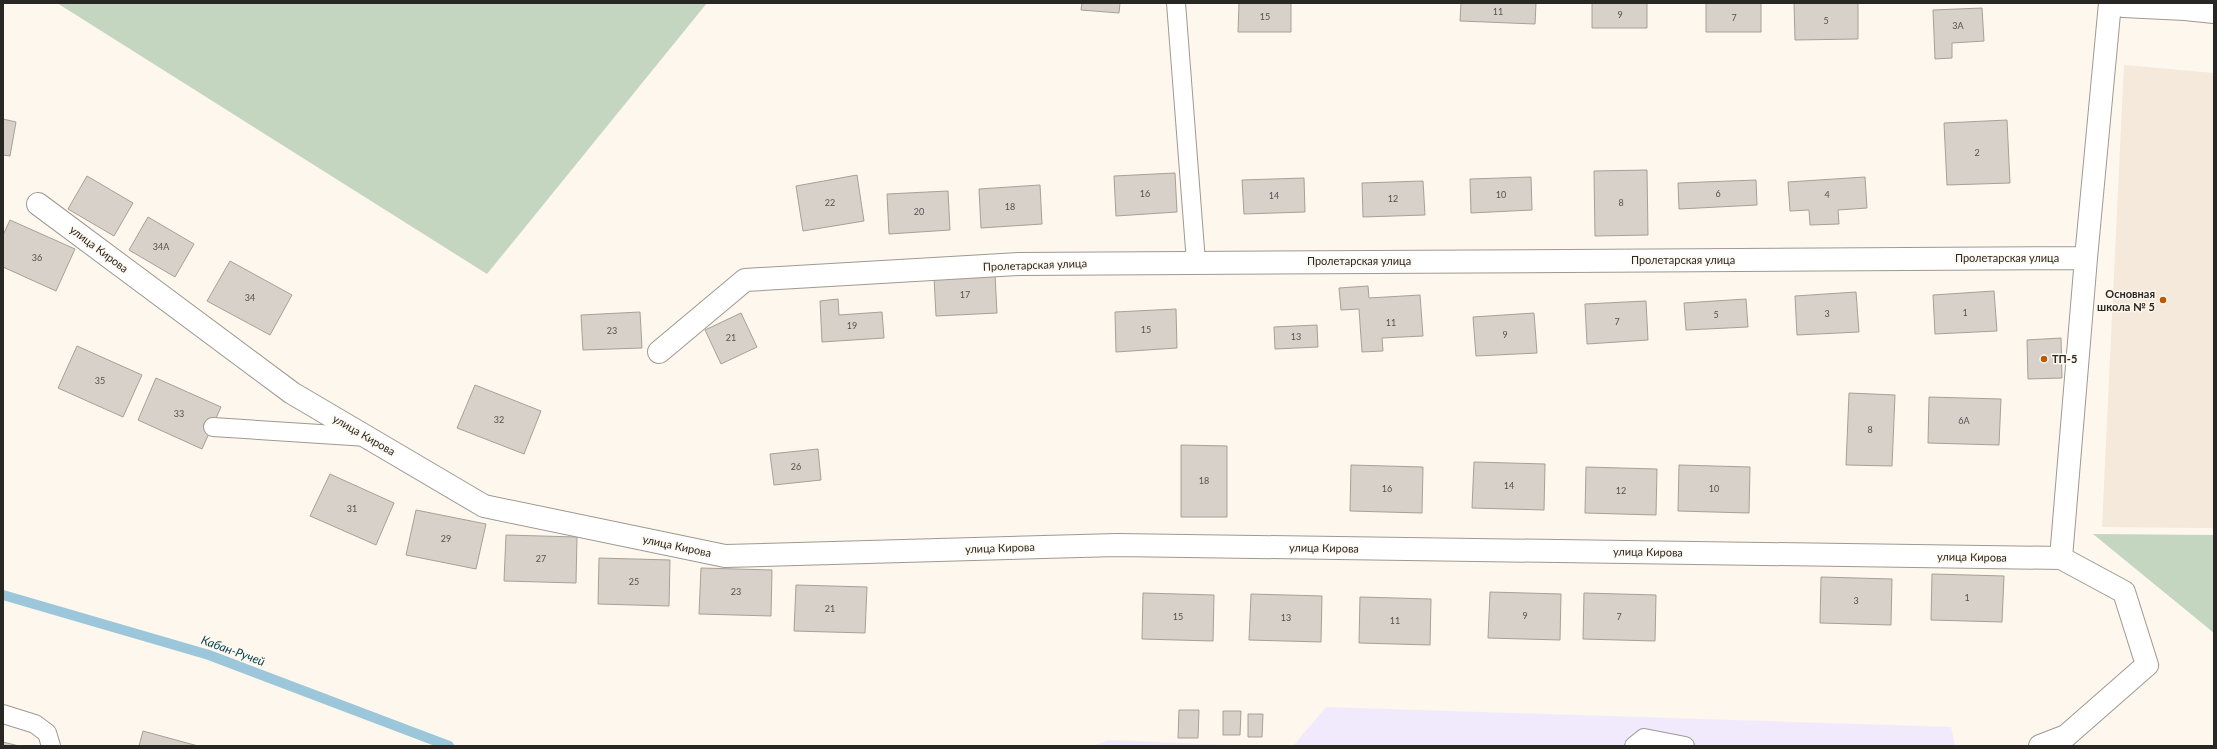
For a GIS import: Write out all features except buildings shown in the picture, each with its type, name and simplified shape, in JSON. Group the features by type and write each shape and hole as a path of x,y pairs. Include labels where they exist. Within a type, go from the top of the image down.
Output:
{"street":[{"path":"2040,746 2066,736 2147,665 2124,592 2061,558 2086,258 2110,3"},
{"path":"2117,3 2123,6 2214,12"},
{"name":"улица Кирова","path":"38,204 292,393 484,506 725,556 1117,545 2061,558"},
{"name":"Пролетарская улица","path":"659,352 745,280 1019,264 2086,258"}],"lane":[{"path":"1176,3 1196,262"},
{"path":"213,427 368,437"},
{"path":"3,714 35,724 47,733 51,746"},
{"path":"1634,746 1644,738 1686,746"}],"shaded area":[{"name":"Основная школа № 5","path":"2124,65 2214,73 2214,528 2102,527"},
{"path":"1326,707 1951,727 1955,746 1293,746"},
{"path":"1109,740 1202,744 1263,746 1092,746"}],"green space":[{"path":"57,3 707,3 487,274"},
{"path":"2093,534 2214,535 2214,633"}],"waterway":[{"name":"Кабан-Ручей","path":"3,595 209,655 449,746"}],"place":[{"name":"Основная школа № 5","path":"2163,300"},
{"name":"ТП-5","path":"2044,359"}]}
